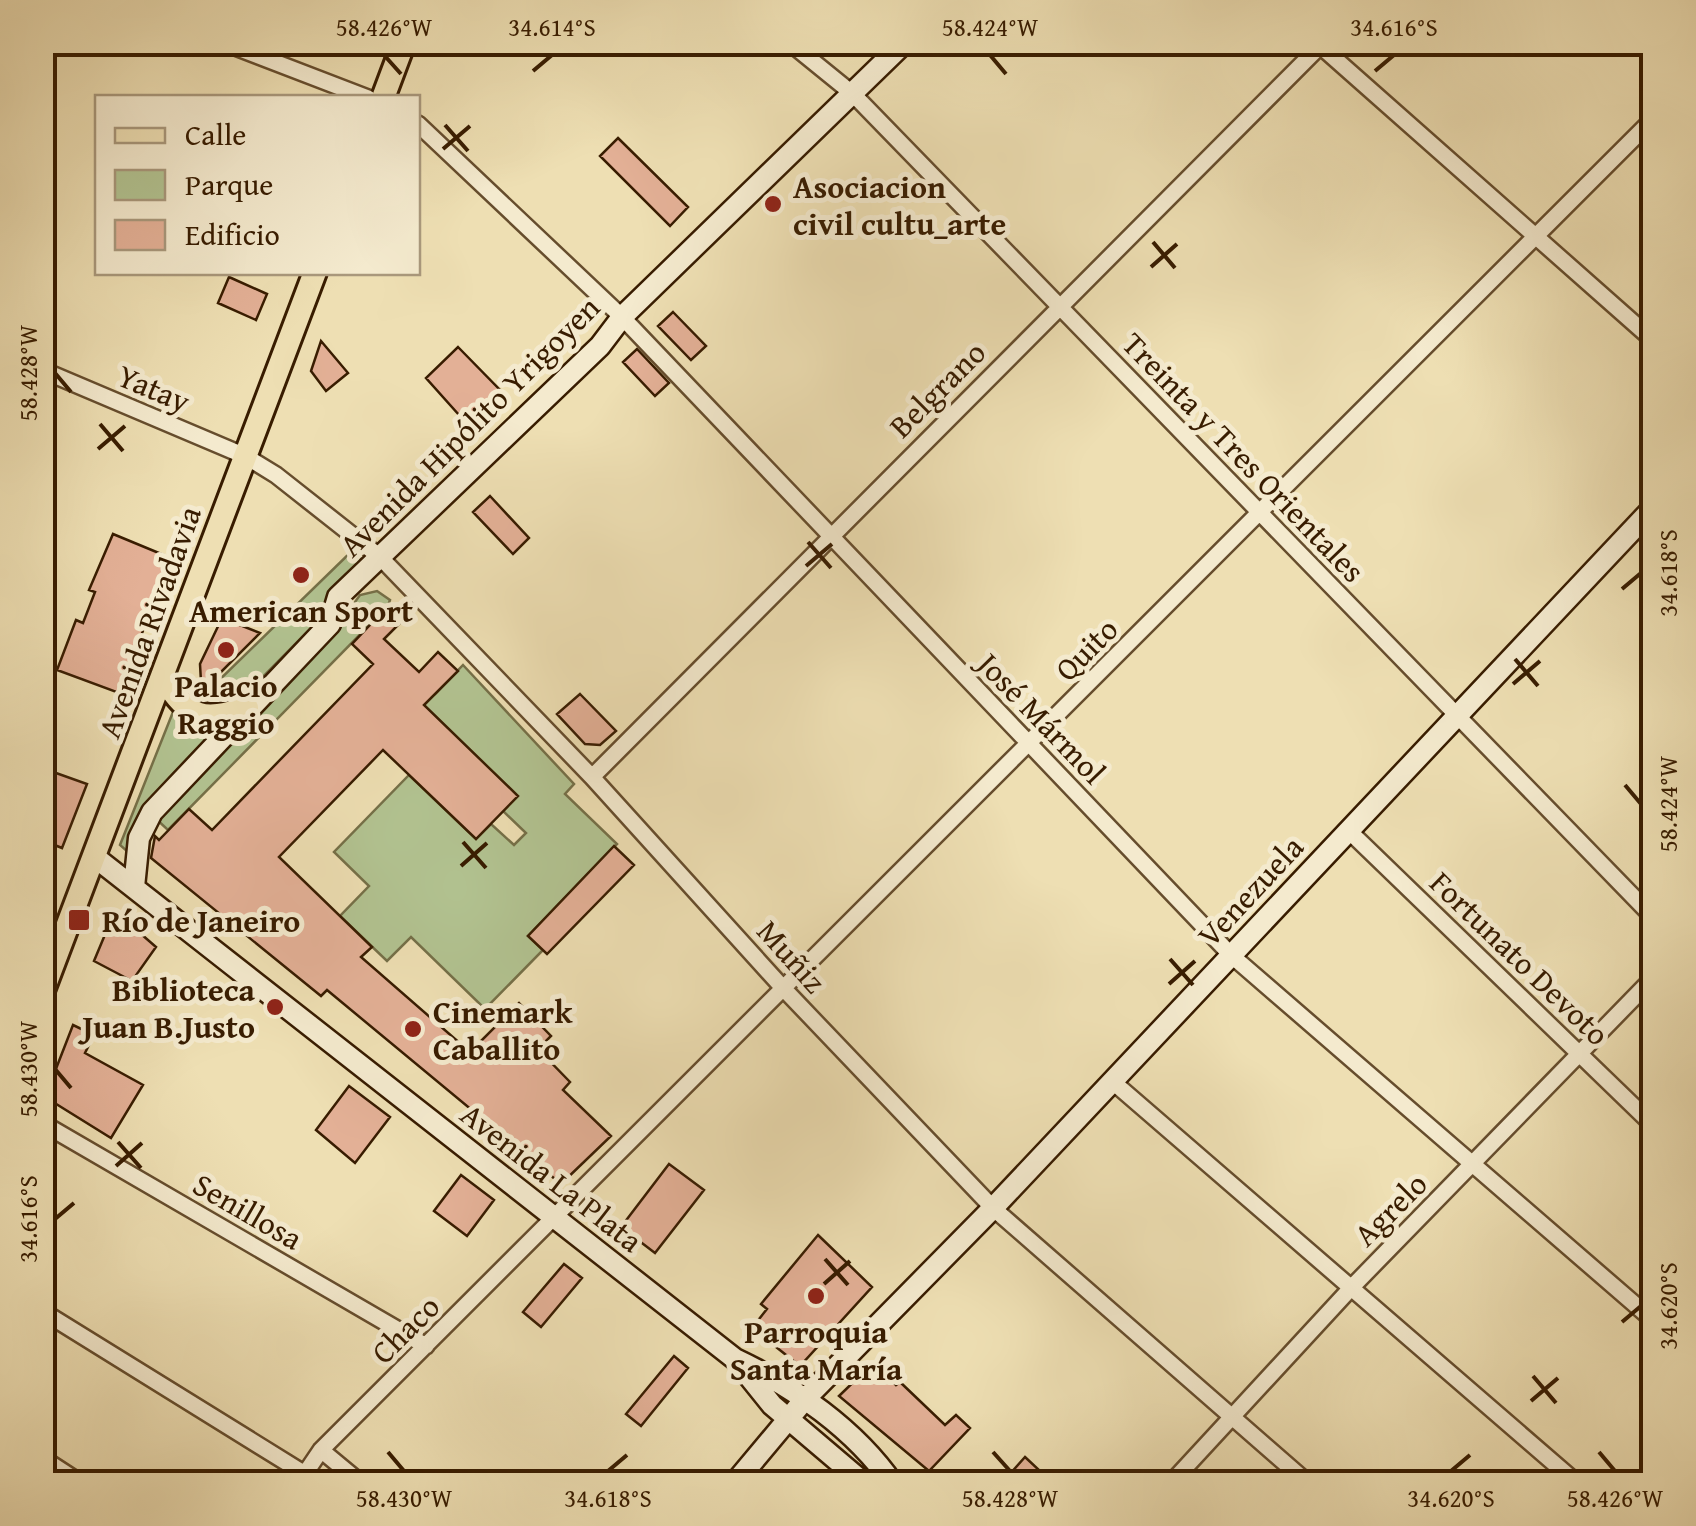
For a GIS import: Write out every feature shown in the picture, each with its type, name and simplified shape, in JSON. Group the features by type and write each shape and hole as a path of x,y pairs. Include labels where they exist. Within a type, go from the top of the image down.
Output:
{"main road":[{"path":"384,95 404,42"},
{"name":"Avenida Hipólito Yrigoyen","path":"134,887 139,838 152,812 330,624 334,602 600,346 622,316 905,42"},
{"name":"Avenida Rivadavia","path":"42,993 315,275"},
{"name":"Venezuela","path":"734,1484 805,1399 992,1208 1654,507"},
{"path":"163,678 183,705 199,715 221,718 248,708"},
{"name":"Avenida La Plata","path":"96,858 735,1359 788,1418 865,1484"},
{"name":"Avenida La Plata","path":"735,1359 789,1384 879,1463 893,1484"}],"street":[{"path":"42,51 46,42"},
{"path":"222,42 360,95"},
{"name":"Treinta y Tres Orientales","path":"788,42 853,94 1455,718 1654,918"},
{"path":"1320,44 1654,342"},
{"name":"Belgrano","path":"592,777 1320,44"},
{"name":"Quito","path":"556,1218 1654,118"},
{"name":"José Mármol","path":"420,126 622,316 1231,955 1654,1321"},
{"name":"Yatay","path":"42,370 244,456"},
{"name":"Muñiz","path":"244,456 276,475 380,557 592,777 992,1208 1309,1484"},
{"name":"Fortunato Devoto","path":"1348,830 1654,1126"},
{"name":"Agrelo","path":"1170,1484 1351,1288 1654,977"},
{"path":"1112,1081 1578,1484"},
{"name":"Senillosa","path":"42,1122 426,1346"},
{"name":"Chaco","path":"302,1478 321,1450 556,1218"},
{"path":"42,1311 302,1478"},
{"path":"321,1450 362,1484"},
{"path":"42,1458 82,1484"},
{"path":"1644,1484 1654,1473"}],"green space":[{"path":"354,549 363,562 321,618 238,702 226,704 209,690"},
{"path":"377,591 390,600 388,606 168,830 154,817 337,627 360,595"},
{"path":"463,665 574,784 565,794 617,844 528,936 543,950 485,1009 411,937 387,961 340,916 369,886 334,852 409,775 476,839 491,824 514,845 526,833 503,811 517,796 415,697 435,694"},
{"path":"173,712 192,725 218,730 129,853 120,845"}],"building":[{"path":"618,138 688,207 670,226 600,156"},
{"path":"229,277 267,294 256,320 218,303"},
{"path":"673,312 706,346 691,360 658,326"},
{"path":"321,341 348,373 326,391 311,371"},
{"path":"458,347 502,392 468,425 426,378"},
{"path":"637,349 669,383 655,396 623,362"},
{"path":"490,496 529,538 513,554 473,512"},
{"path":"113,534 171,558 119,693 57,670 76,620 83,623 95,592 89,590"},
{"path":"388,606 403,620 384,639 419,672 438,652 458,671 424,705 518,796 476,839 383,750 279,857 372,947 361,957 470,1052 519,1003 551,1036 538,1049 570,1082 563,1090 611,1136 561,1184 327,990 321,996 151,858 155,836 159,840 189,809 212,830 373,664 352,644"},
{"name":"Palacio Raggio","path":"222,618 260,633 213,680 201,682 200,664"},
{"path":"580,694 616,731 600,745 585,744 557,714"},
{"path":"42,768 87,784 62,848 42,840 52,816 42,812"},
{"path":"614,846 634,865 547,954 528,936"},
{"path":"125,920 156,947 132,981 94,961 109,925"},
{"path":"73,1025 94,1035 85,1053 143,1085 111,1138 45,1097"},
{"path":"349,1086 390,1117 355,1163 316,1130"},
{"path":"669,1164 704,1190 655,1253 621,1227"},
{"path":"461,1175 494,1200 467,1236 434,1211"},
{"name":"Parroquia Santa María","path":"818,1235 872,1287 800,1366 752,1328 767,1309 761,1304"},
{"path":"564,1264 582,1278 541,1327 523,1312"},
{"path":"674,1356 688,1368 641,1426 626,1414"},
{"path":"873,1363 896,1385 900,1382 945,1425 956,1415 970,1428 929,1471 839,1396"},
{"path":"1025,1457 1039,1470 1027,1484 1001,1484"}],"place":[{"name":"Asociacion civil cultu_arte","path":"773,204"},
{"name":"American Sport","path":"301,575"},
{"name":"Palacio Raggio","path":"226,650"},
{"name":"Río de Janeiro","path":"79,920"},
{"name":"Biblioteca Juan B.Justo","path":"275,1007"},
{"name":"Cinemark Caballito","path":"413,1029"},
{"name":"Parroquia Santa María","path":"816,1296"}]}
